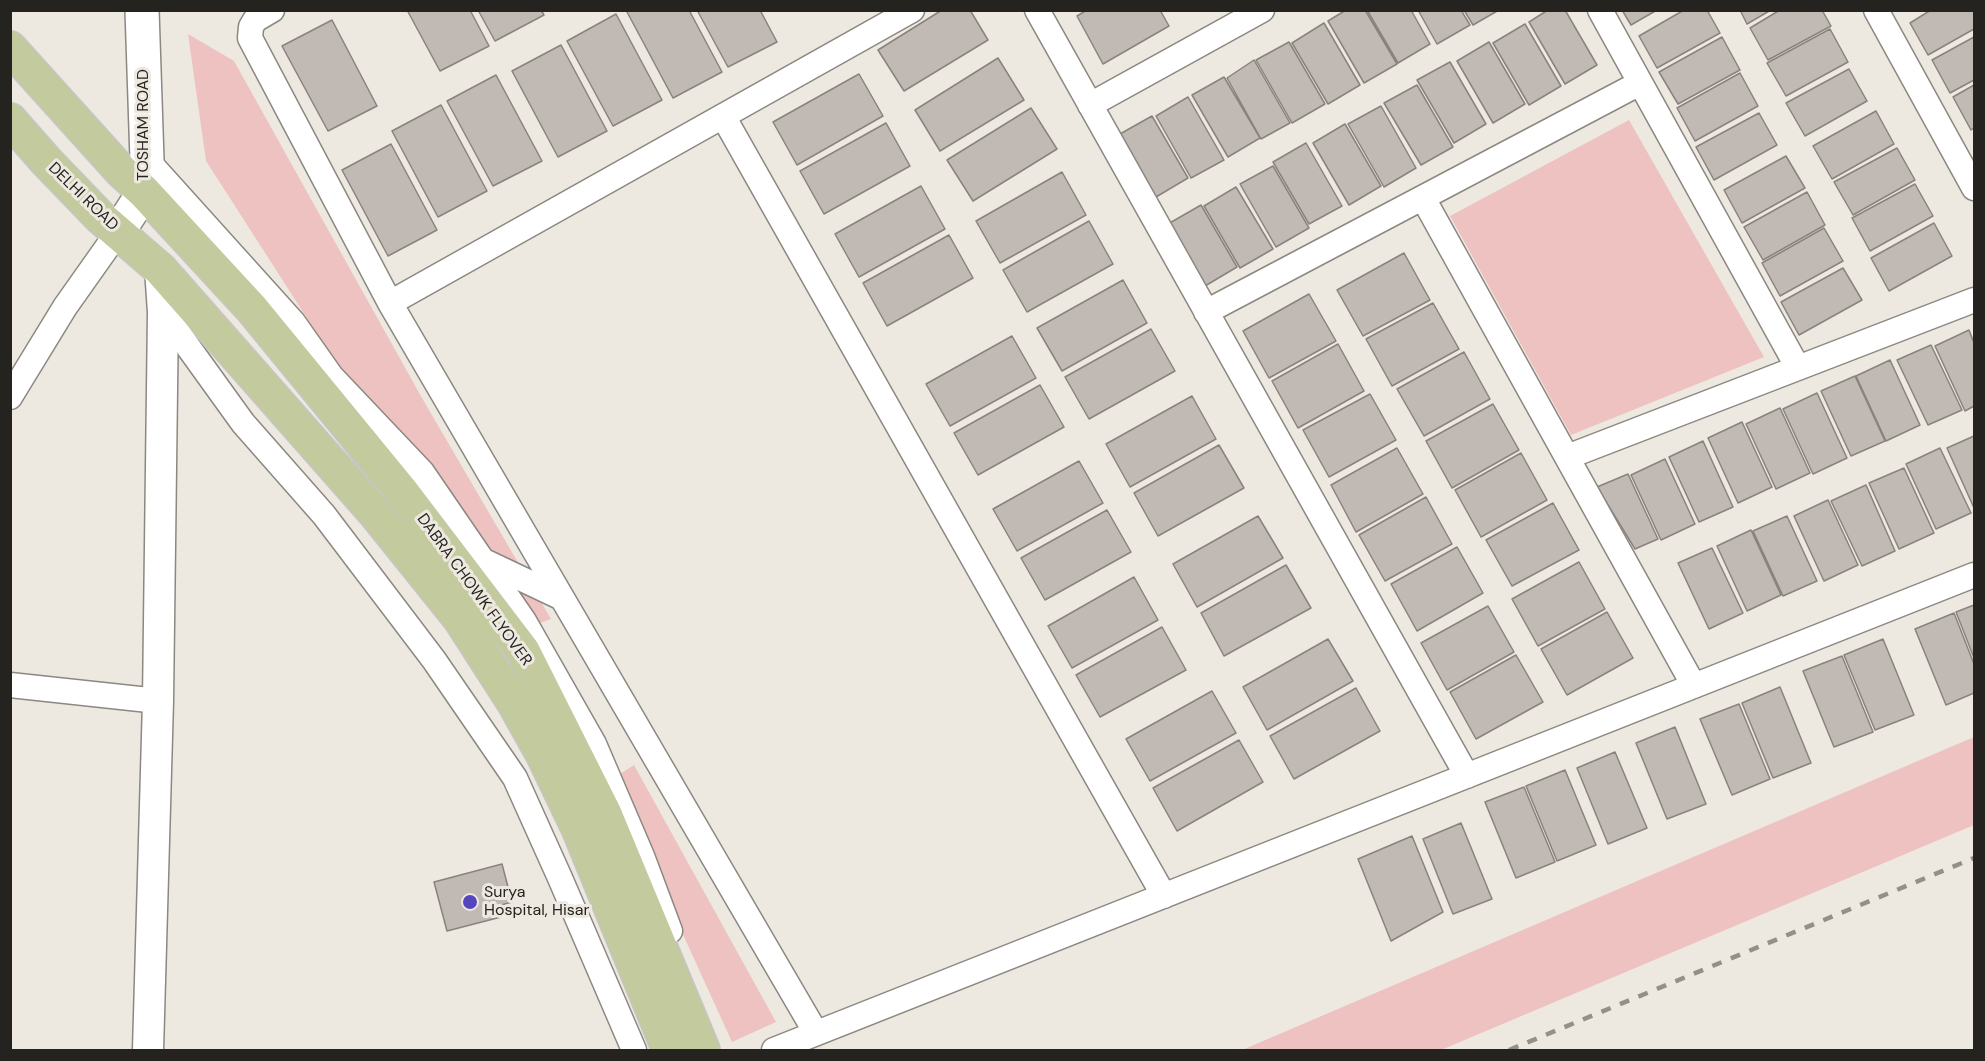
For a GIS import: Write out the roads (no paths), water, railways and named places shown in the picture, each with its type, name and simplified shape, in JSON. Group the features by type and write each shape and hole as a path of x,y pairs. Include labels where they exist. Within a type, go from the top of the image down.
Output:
{"main road":[{"name":"TOSHAM ROAD","path":"118,232 144,192 147,160 142,10"},
{"path":"10,48 144,192"},
{"name":"DELHI ROAD","path":"10,120 101,218 160,269"},
{"name":"DABRA CHOWK FLYOVER","path":"144,192 252,309 402,492 523,651 604,814 703,1050"},
{"name":"DABRA CHOWK FLYOVER","path":"160,269 374,512 460,620 514,703 578,828 669,1050"}],"street":[{"path":"272,10 255,20 251,27 250,38 390,303 816,1033"},
{"path":"390,303 912,10"},
{"path":"1037,10 1467,776"},
{"path":"1090,105 1262,10"},
{"path":"1600,10 1798,368"},
{"path":"1876,10 1974,188"},
{"path":"1206,312 1640,83"},
{"path":"723,116 1164,896"},
{"path":"147,160 293,322 331,376 422,472 524,621 594,744 642,856 716,1050"},
{"path":"1423,198 1694,686"},
{"path":"10,397 65,307 118,232"},
{"path":"148,1050 158,701 163,312 160,269"},
{"path":"1567,457 1974,300"},
{"path":"163,312 243,423 324,515 421,642 515,778 561,878 634,1050"},
{"path":"482,560 562,598"},
{"path":"774,1050 1974,575"},
{"path":"10,685 158,701"}],"railway":[{"path":"1509,1050 1974,858"}],"place":[{"name":"Surya Hospital, Hisar","path":"470,902"}]}
